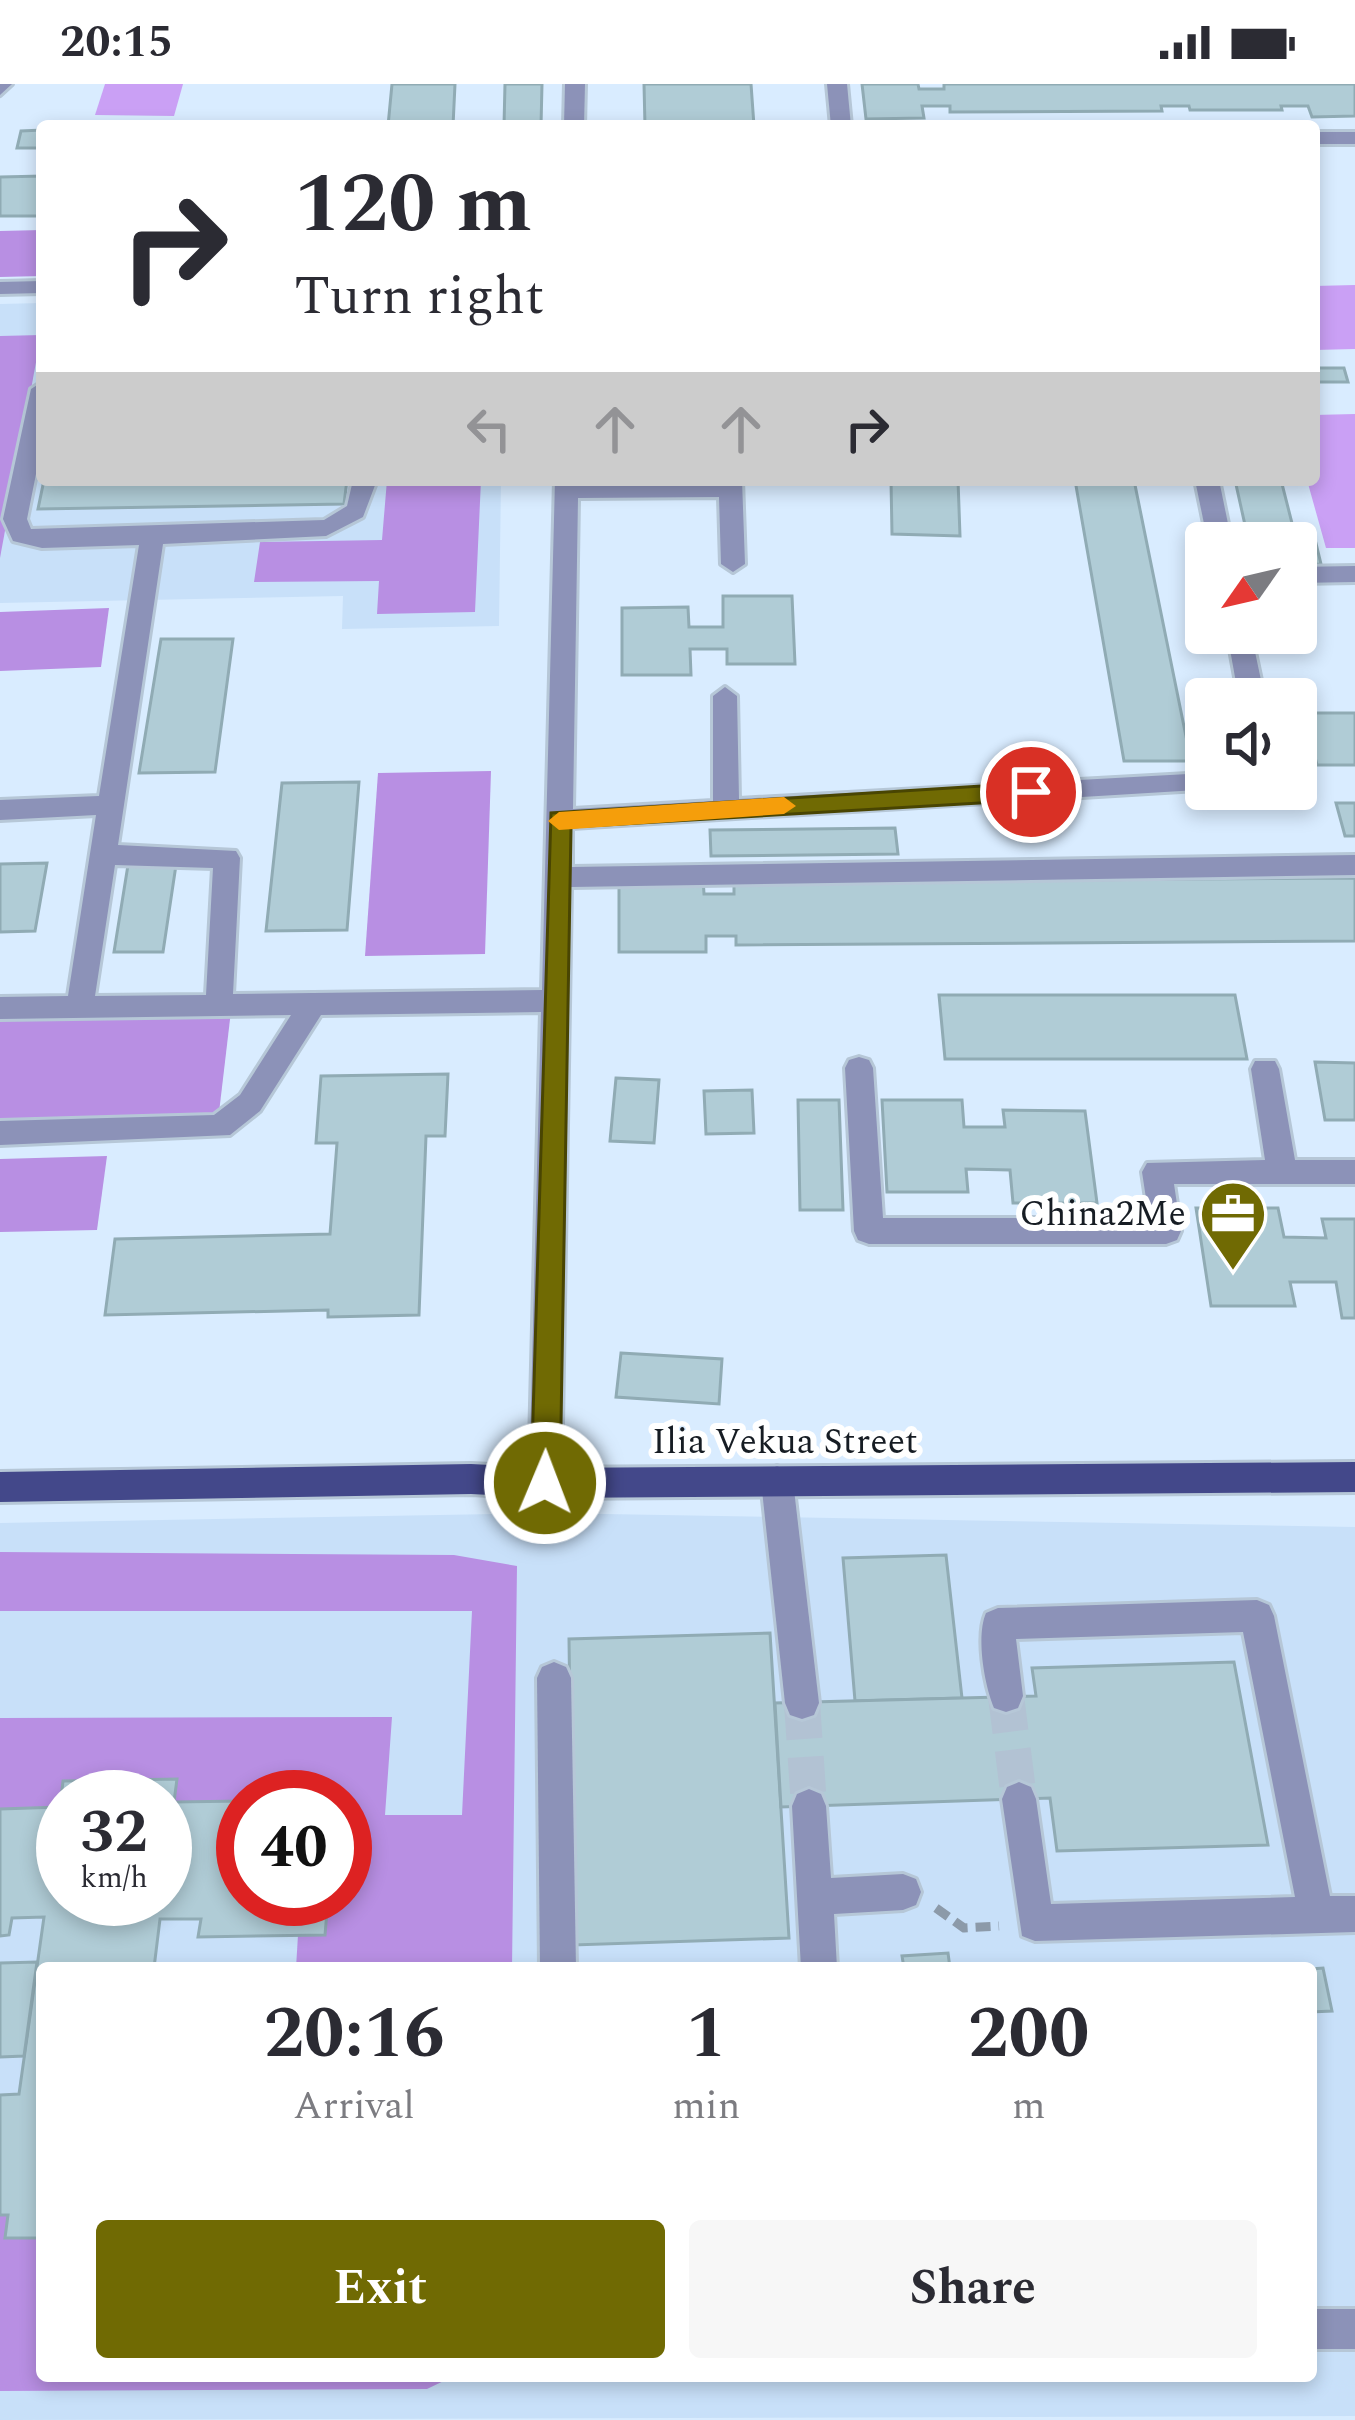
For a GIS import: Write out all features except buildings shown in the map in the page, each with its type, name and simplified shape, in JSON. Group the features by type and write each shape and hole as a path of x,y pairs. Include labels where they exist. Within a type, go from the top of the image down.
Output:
{"main road":[{"name":"Ilia Vekua Street","path":"0,1487 471,1479 545,1483 1355,1477"}],"street":[{"path":"574,120 575,84"},
{"path":"837,84 841,120"},
{"path":"1320,138 1355,138"},
{"path":"0,288 36,287"},
{"path":"36,418 15,519 21,535 42,540 326,528 351,519 364,503 365,486"},
{"path":"545,1483 567,486"},
{"path":"730,486 733,564"},
{"path":"1209,486 1216,522"},
{"path":"80,1006 152,537"},
{"path":"1317,575 1355,574"},
{"path":"725,696 726,809"},
{"path":"560,819 1185,783"},
{"path":"0,810 111,805"},
{"path":"103,855 227,858 219,1004"},
{"path":"559,877 1355,865"},
{"path":"0,1133 220,1127 250,1103 315,1001"},
{"path":"0,1008 556,1001"},
{"path":"860,1068 869,1231 1166,1231 1157,1172 1355,1172"},
{"path":"1265,1069 1282,1172"},
{"path":"777,1481 802,1703"},
{"path":"1006,1696 998,1624 1257,1616 1316,1914"},
{"path":"554,1678 558,1962"},
{"path":"1019,1799 1035,1923 1355,1914"},
{"path":"809,1806 819,1962"},
{"path":"814,1898 903,1892"},
{"path":"1317,2329 1355,2329"}],"path":[{"path":"903,1892 929,1903 964,1928 1035,1923"}],"shaded area":[{"path":"105,84 183,84 174,116 95,115"},
{"path":"36,230 36,276 0,277 0,231"},
{"path":"1355,285 1355,349 1320,350 1320,286"},
{"path":"36,303 36,486 501,486 499,626 342,629 343,596 0,603 0,304"},
{"path":"36,335 36,362 0,558 0,336"},
{"path":"1355,414 1355,548 1326,548 1309,486 1320,486 1320,415"},
{"path":"386,486 481,486 475,612 377,614 379,581 254,582 260,542 382,540"},
{"path":"109,608 101,667 0,671 0,612"},
{"path":"491,771 485,954 365,956 378,773"},
{"path":"231,1011 218,1121 0,1123 0,1013"},
{"path":"107,1156 97,1230 0,1232 0,1159"},
{"path":"547,1513 1355,1527 1355,2416 0,2420 0,1523"},
{"path":"0,1552 454,1555 517,1566 512,1962 296,1962 298,1935 325,1934 326,1926 372,1926 372,1770 216,1770 216,1801 192,1801 192,1770 36,1770 36,1808 0,1809 0,1718 392,1717 385,1815 462,1815 472,1611 0,1611"},
{"path":"0,2215 8,2215 5,2238 36,2238 36,2382 442,2382 427,2389 0,2391"}],"tunnel":[{"path":"1006,1696 1019,1799"},
{"path":"802,1703 809,1806"}],"slow traffic":[{"path":"559,821 784,806"}],"place":[{"name":"China2Me","path":"1233,1273"}],"route":[{"path":"545,1483 560,819 1031,792"}]}
